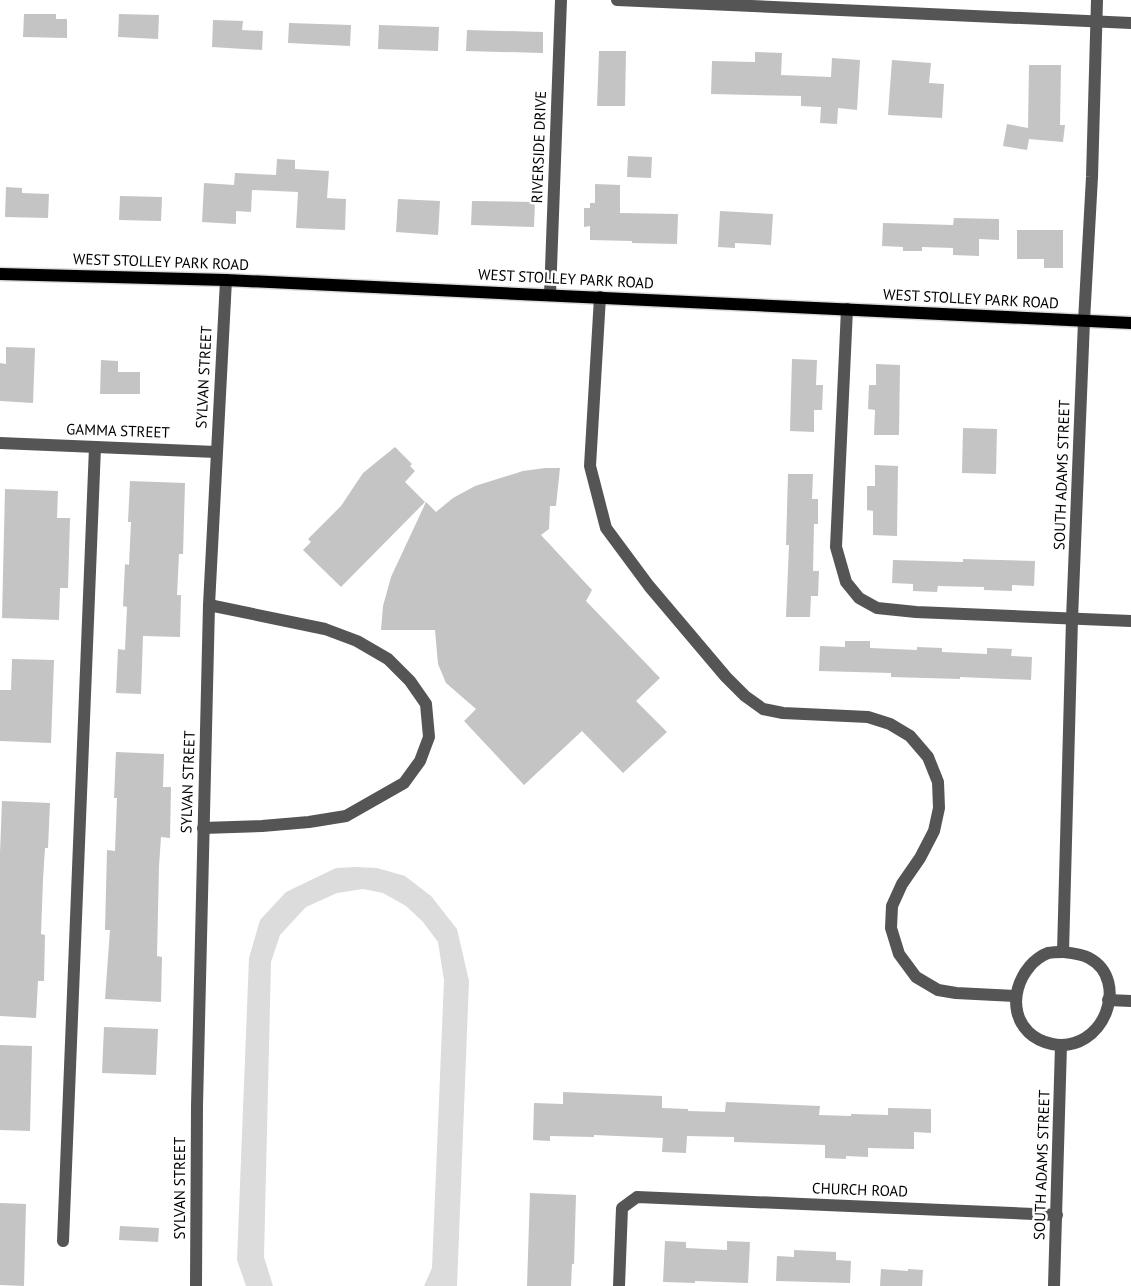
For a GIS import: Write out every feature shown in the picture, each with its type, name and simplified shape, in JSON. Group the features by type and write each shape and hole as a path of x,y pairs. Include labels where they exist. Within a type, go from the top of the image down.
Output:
{"main road":[{"name":"WEST STOLLEY PARK ROAD","path":"0,274 226,280 1131,323"}],"street":[{"name":"RIVERSIDE DRIVE","path":"550,295 561,0"},
{"path":"617,0 1131,23"},
{"name":"SOUTH ADAMS STREET","path":"1063,952 1072,619 1092,177 1097,0"},
{"name":"SYLVAN STREET","path":"196,1286 197,1106 209,605 226,280"},
{"path":"600,297 590,466 606,528 649,586 726,678 757,705 763,709 783,714 868,717 890,724 910,736 928,757 938,782 939,808 934,831 920,858 902,884 892,906 891,928 899,954 916,976 938,990 956,993 1015,996"},
{"path":"847,309 836,547 846,582 859,598 876,608 916,612 1131,622"},
{"name":"GAMMA STREET","path":"0,443 216,452"},
{"path":"63,1241 95,447"},
{"path":"203,828 310,822 346,816 404,783 420,761 429,737 426,704 410,681 388,659 357,640 325,628 209,605"},
{"path":"1063,952 1089,958 1100,966 1109,988 1108,1008 1104,1020 1094,1032 1084,1040 1061,1044 1043,1041 1030,1032 1022,1023 1017,1010 1015,996 1022,975 1033,962 1047,954 1063,952"},
{"path":"1108,1000 1131,1001"},
{"name":"SOUTH ADAMS STREET","path":"1054,1286 1061,1044"},
{"name":"CHURCH ROAD","path":"618,1286 622,1208 637,1197 1057,1215"}],"shaded area":[{"path":"336,868 377,868 405,876 431,896 457,929 469,981 457,1286 424,1286 432,1268 444,980 438,942 423,922 406,906 383,893 363,889 337,893 306,907 280,935 271,962 264,1257 273,1286 246,1286 237,1260 249,958 260,920 286,892"}],"building":[{"path":"24,14 56,14 56,19 67,19 67,38 23,37"},
{"path":"119,14 159,15 158,39 118,37"},
{"path":"213,20 243,21 242,30 263,31 262,50 212,47"},
{"path":"289,23 351,25 350,46 288,43"},
{"path":"379,25 439,27 438,51 378,49"},
{"path":"467,30 543,32 543,53 466,51"},
{"path":"599,51 626,51 625,106 597,106"},
{"path":"755,52 782,53 781,75 831,77 832,58 860,60 857,110 838,108 837,124 820,123 821,107 801,106 801,96 711,94 712,61 755,62"},
{"path":"892,60 931,63 929,83 944,84 942,118 888,115"},
{"path":"1029,65 1061,65 1060,125 1065,125 1063,142 1029,139 1027,150 1003,146 1007,124 1028,128"},
{"path":"628,156 652,157 651,178 627,177"},
{"path":"277,159 295,160 295,169 329,171 327,198 346,199 345,230 296,228 298,192 252,190 251,212 236,211 236,224 202,222 204,183 234,185 235,173 276,175"},
{"path":"595,184 620,185 620,213 678,214 677,244 590,240 590,226 584,227 584,208 590,208 590,203 595,203"},
{"path":"6,187 22,188 22,193 49,194 48,218 5,217"},
{"path":"120,196 162,197 161,221 119,220"},
{"path":"398,199 440,201 438,235 396,232"},
{"path":"472,201 535,202 534,227 471,225"},
{"path":"720,211 773,214 771,245 735,243 735,248 718,247"},
{"path":"954,218 999,219 999,240 979,239 979,256 953,255 953,248 922,247 922,251 903,251 903,247 882,246 883,223 953,225"},
{"path":"1017,230 1063,230 1063,268 1044,268 1044,259 1017,259"},
{"path":"6,347 35,348 33,403 0,401 0,363 6,364"},
{"path":"792,359 817,360 816,385 823,385 822,410 814,410 814,432 790,431"},
{"path":"101,360 118,361 118,372 140,372 140,394 100,394"},
{"path":"876,364 900,365 899,435 874,435 875,410 868,409 869,385 876,385"},
{"path":"963,428 997,429 996,474 962,473"},
{"path":"395,447 412,464 410,466 415,471 405,482 425,502 341,587 303,550 311,542 308,539 341,506 363,473"},
{"path":"875,465 898,466 897,536 873,535 873,511 867,510 867,486 875,486"},
{"path":"560,468 556,506 550,506 549,529 541,535 592,590 586,601 660,678 636,701 667,732 623,773 582,731 524,785 464,721 476,709 446,683 438,664 435,630 381,630 383,606 391,577 426,502 436,512 453,498 475,486 523,471"},
{"path":"788,474 813,474 812,499 818,499 818,524 814,524 813,571 819,571 818,596 811,596 810,617 786,617 789,545 786,545"},
{"path":"130,481 185,483 183,554 179,554 177,595 181,595 180,637 143,636 141,694 116,693 118,649 125,650 127,607 123,606 125,564 129,565 131,522 128,522"},
{"path":"5,489 58,491 57,518 70,518 68,588 60,588 59,620 2,618"},
{"path":"963,559 1035,561 1034,586 1012,585 1012,591 984,590 984,587 938,586 937,592 913,591 913,584 892,583 893,560 963,562"},
{"path":"845,641 870,641 870,648 917,650 917,647 942,648 942,652 987,654 987,648 1012,649 1011,656 1032,657 1031,680 891,677 891,673 819,671 820,646 845,647"},
{"path":"12,659 54,660 51,743 0,741 0,690 11,690"},
{"path":"116,752 164,754 163,787 171,787 170,838 161,837 159,866 157,956 162,957 161,1002 105,999 110,930 105,930 107,850 115,851 117,798 114,798"},
{"path":"2,801 50,803 48,848 45,848 41,934 45,935 44,981 38,981 36,1018 0,1016 0,853"},
{"path":"104,1027 158,1029 156,1075 102,1073"},
{"path":"0,1045 32,1046 30,1131 0,1130"},
{"path":"563,1092 662,1096 662,1108 688,1109 688,1111 725,1112 726,1102 820,1106 819,1115 888,1115 888,1108 931,1109 931,1133 914,1132 914,1149 868,1148 868,1157 846,1156 846,1159 825,1158 825,1145 734,1142 734,1137 687,1136 686,1153 662,1152 663,1138 594,1135 594,1137 550,1136 550,1141 533,1140 534,1103 563,1104"},
{"path":"530,1193 576,1195 574,1264 572,1264 571,1286 527,1286"},
{"path":"0,1203 26,1204 24,1286 0,1285"},
{"path":"120,1226 159,1228 158,1242 119,1240"},
{"path":"665,1241 686,1242 686,1248 727,1250 727,1241 750,1242 748,1283 663,1282"},
{"path":"794,1250 836,1252 836,1260 851,1261 850,1283 776,1281 777,1256 794,1257"},
{"path":"881,1269 923,1270 922,1286 880,1286"}]}
